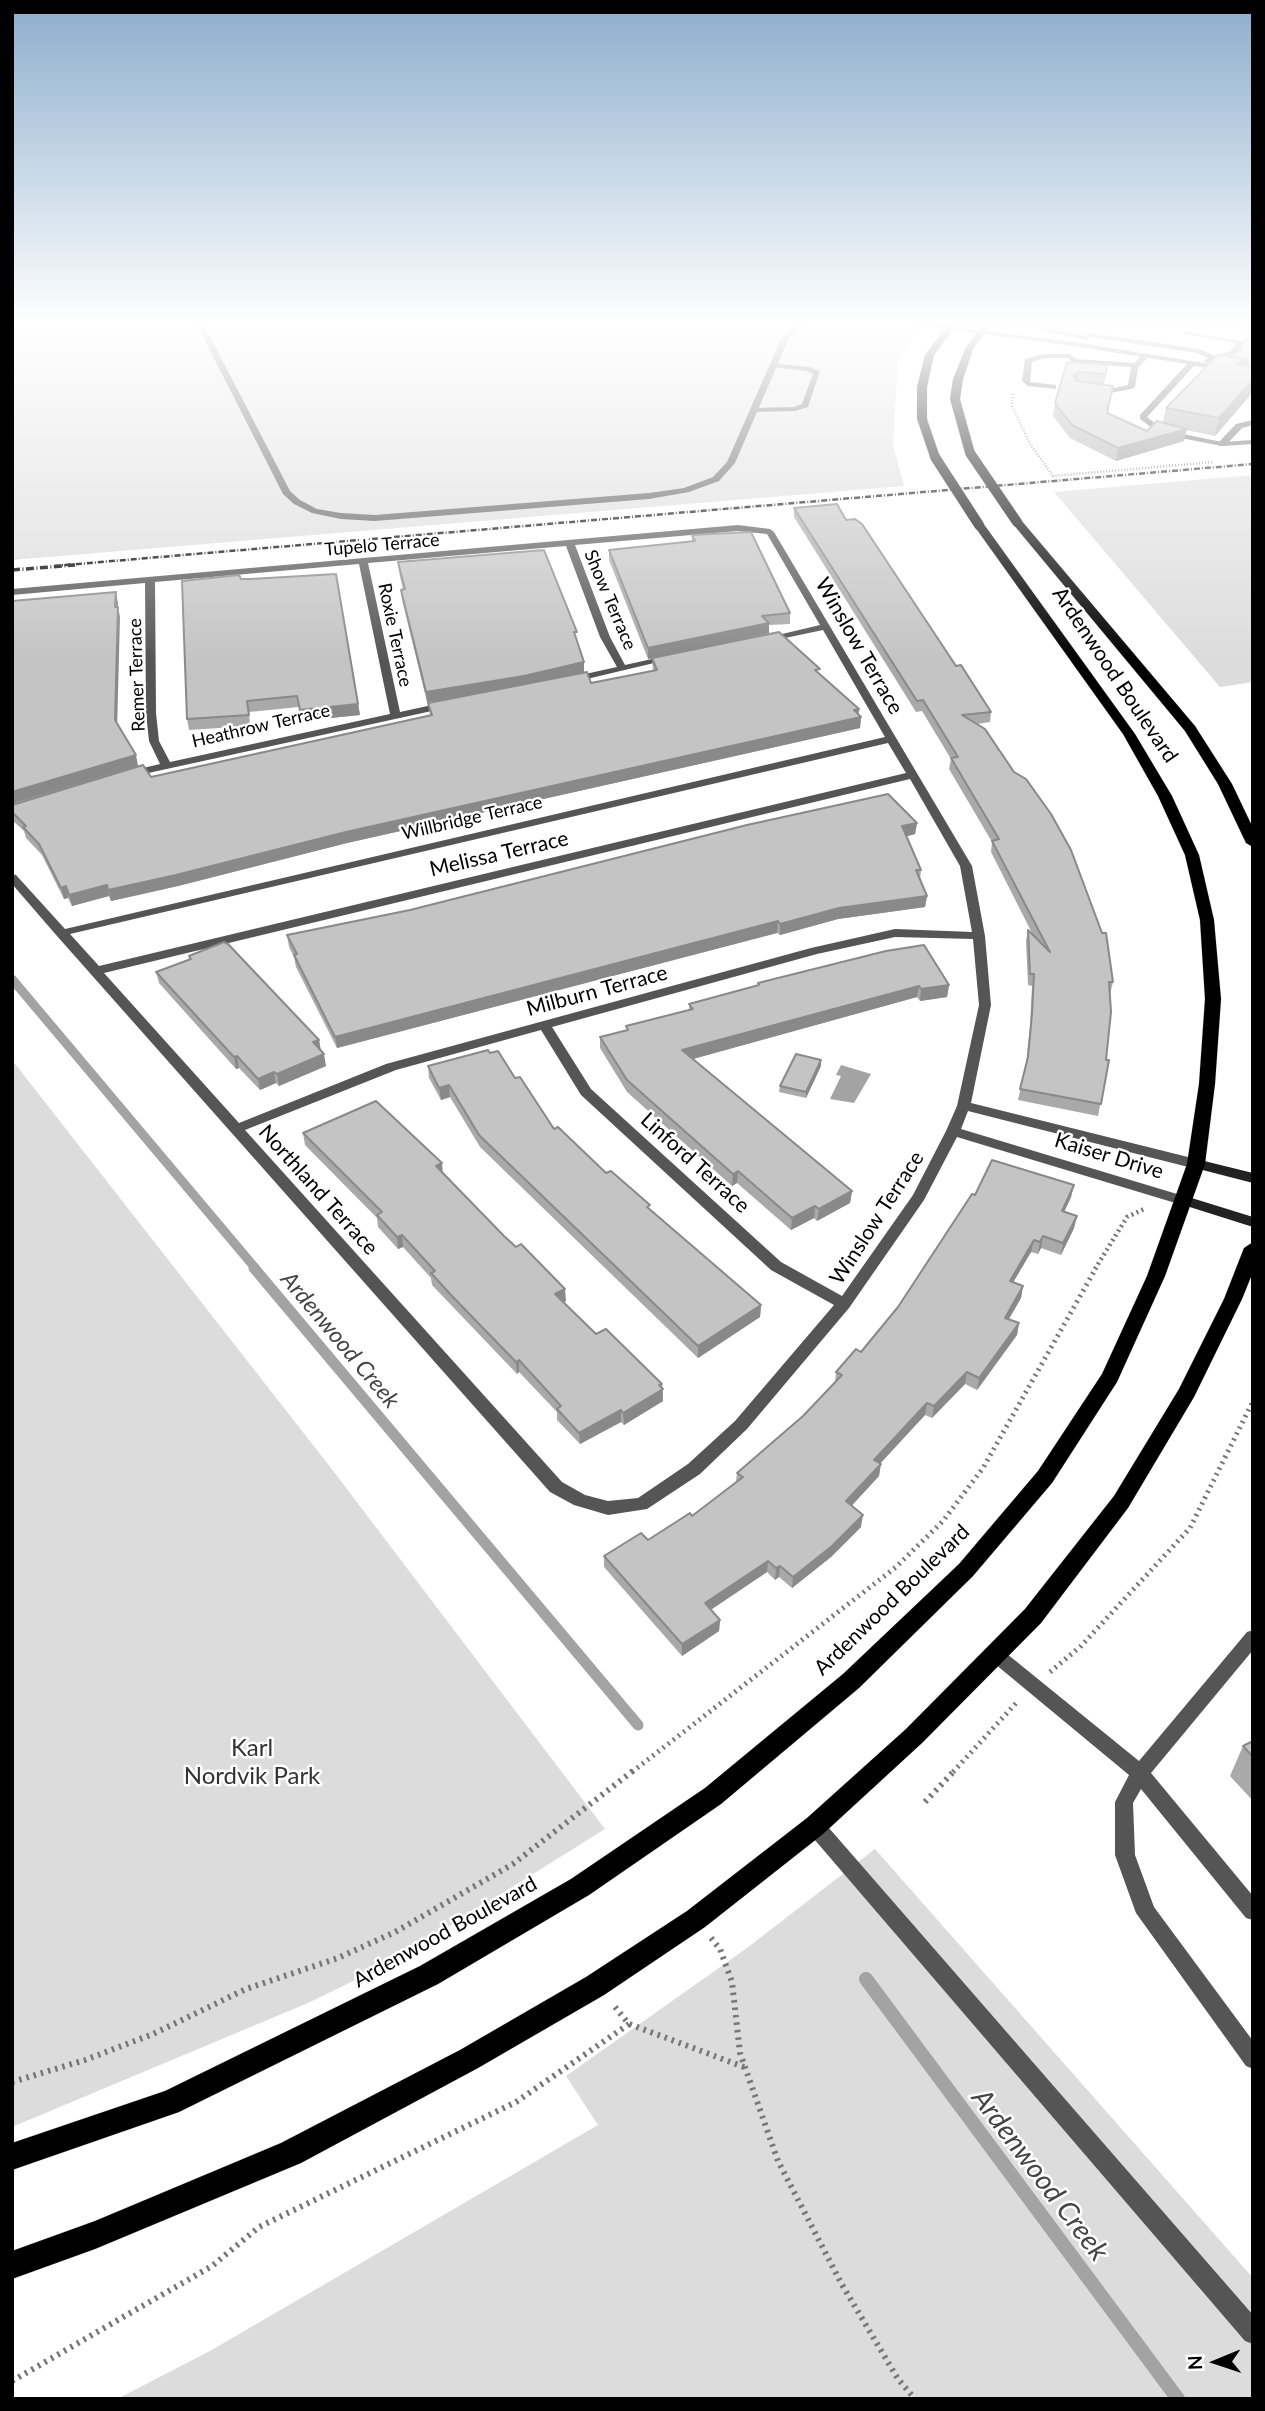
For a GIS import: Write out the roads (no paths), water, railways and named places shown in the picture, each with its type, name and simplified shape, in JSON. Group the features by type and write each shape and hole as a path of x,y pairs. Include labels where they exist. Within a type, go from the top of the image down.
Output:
{"main road":[{"name":"Ardenwood Boulevard","path":"12,2157 170,2103 429,1975 580,1887 713,1796 851,1681 966,1570 1045,1477 1110,1377 1156,1276 1196,1164 1207,1084 1213,999 1207,920 1192,855 1165,796 1129,734 946,478 928,436"},
{"name":"Ardenwood Boulevard","path":"965,436 970,453 998,498 1190,729 1225,784 1253,843"},
{"path":"12,2265 95,2235 291,2153 469,2059 595,1986 696,1919 815,1826 914,1736 1033,1616 1121,1502 1187,1392 1233,1299 1253,1248"}],"street":[{"path":"257,436 286,492 297,502 315,511 341,516 409,516 649,496 686,490 716,479 731,463 743,436"},
{"path":"1178,436 1222,444 1253,442"},
{"path":"1222,444 1230,436"},
{"name":"Tupelo Terrace","path":"12,592 755,528"},
{"name":"Winslow Terrace","path":"608,1508 641,1504 694,1469 741,1425 844,1304 919,1197 953,1131 964,1106 985,1005 979,936 966,866 770,532 755,528"},
{"name":"Show Terrace","path":"570,544 605,637 622,668"},
{"name":"Roxie Terrace","path":"363,563 396,715"},
{"name":"Remer Terrace","path":"150,581 151,713 154,741 166,765"},
{"path":"748,643 826,627"},
{"path":"557,683 684,655"},
{"name":"Heathrow Terrace","path":"123,776 458,703"},
{"name":"Willbridge Terrace","path":"61,933 891,739"},
{"name":"Melissa Terrace","path":"95,971 912,775"},
{"name":"Northland Terrace","path":"12,877 556,1487 580,1500 608,1508"},
{"name":"Milburn Terrace","path":"235,1129 391,1067 815,951 895,933 979,936"},
{"name":"Linford Terrace","path":"544,1025 586,1093 776,1266 844,1304"},
{"name":"Kaiser Drive","path":"964,1106 1253,1178"},
{"name":"Kaiser Drive","path":"953,1131 1253,1222"},
{"path":"1253,1637 1140,1773 1124,1802 1125,1855 1146,1913 1253,2059"},
{"path":"995,1654 1140,1773 1253,1911"},
{"path":"815,1826 1253,2333"}],"waterway":[{"name":"Ardenwood Creek","path":"12,979 256,1269"},
{"name":"Ardenwood Creek","path":"254,1268 638,1725"},
{"name":"Ardenwood Creek","path":"866,1979 1178,2399"}],"railway":[{"path":"54,566 1253,464"},
{"path":"12,570 75,565"}],"park label":[{"name":"Karl Nordvik Park","path":"252,1762"}]}
